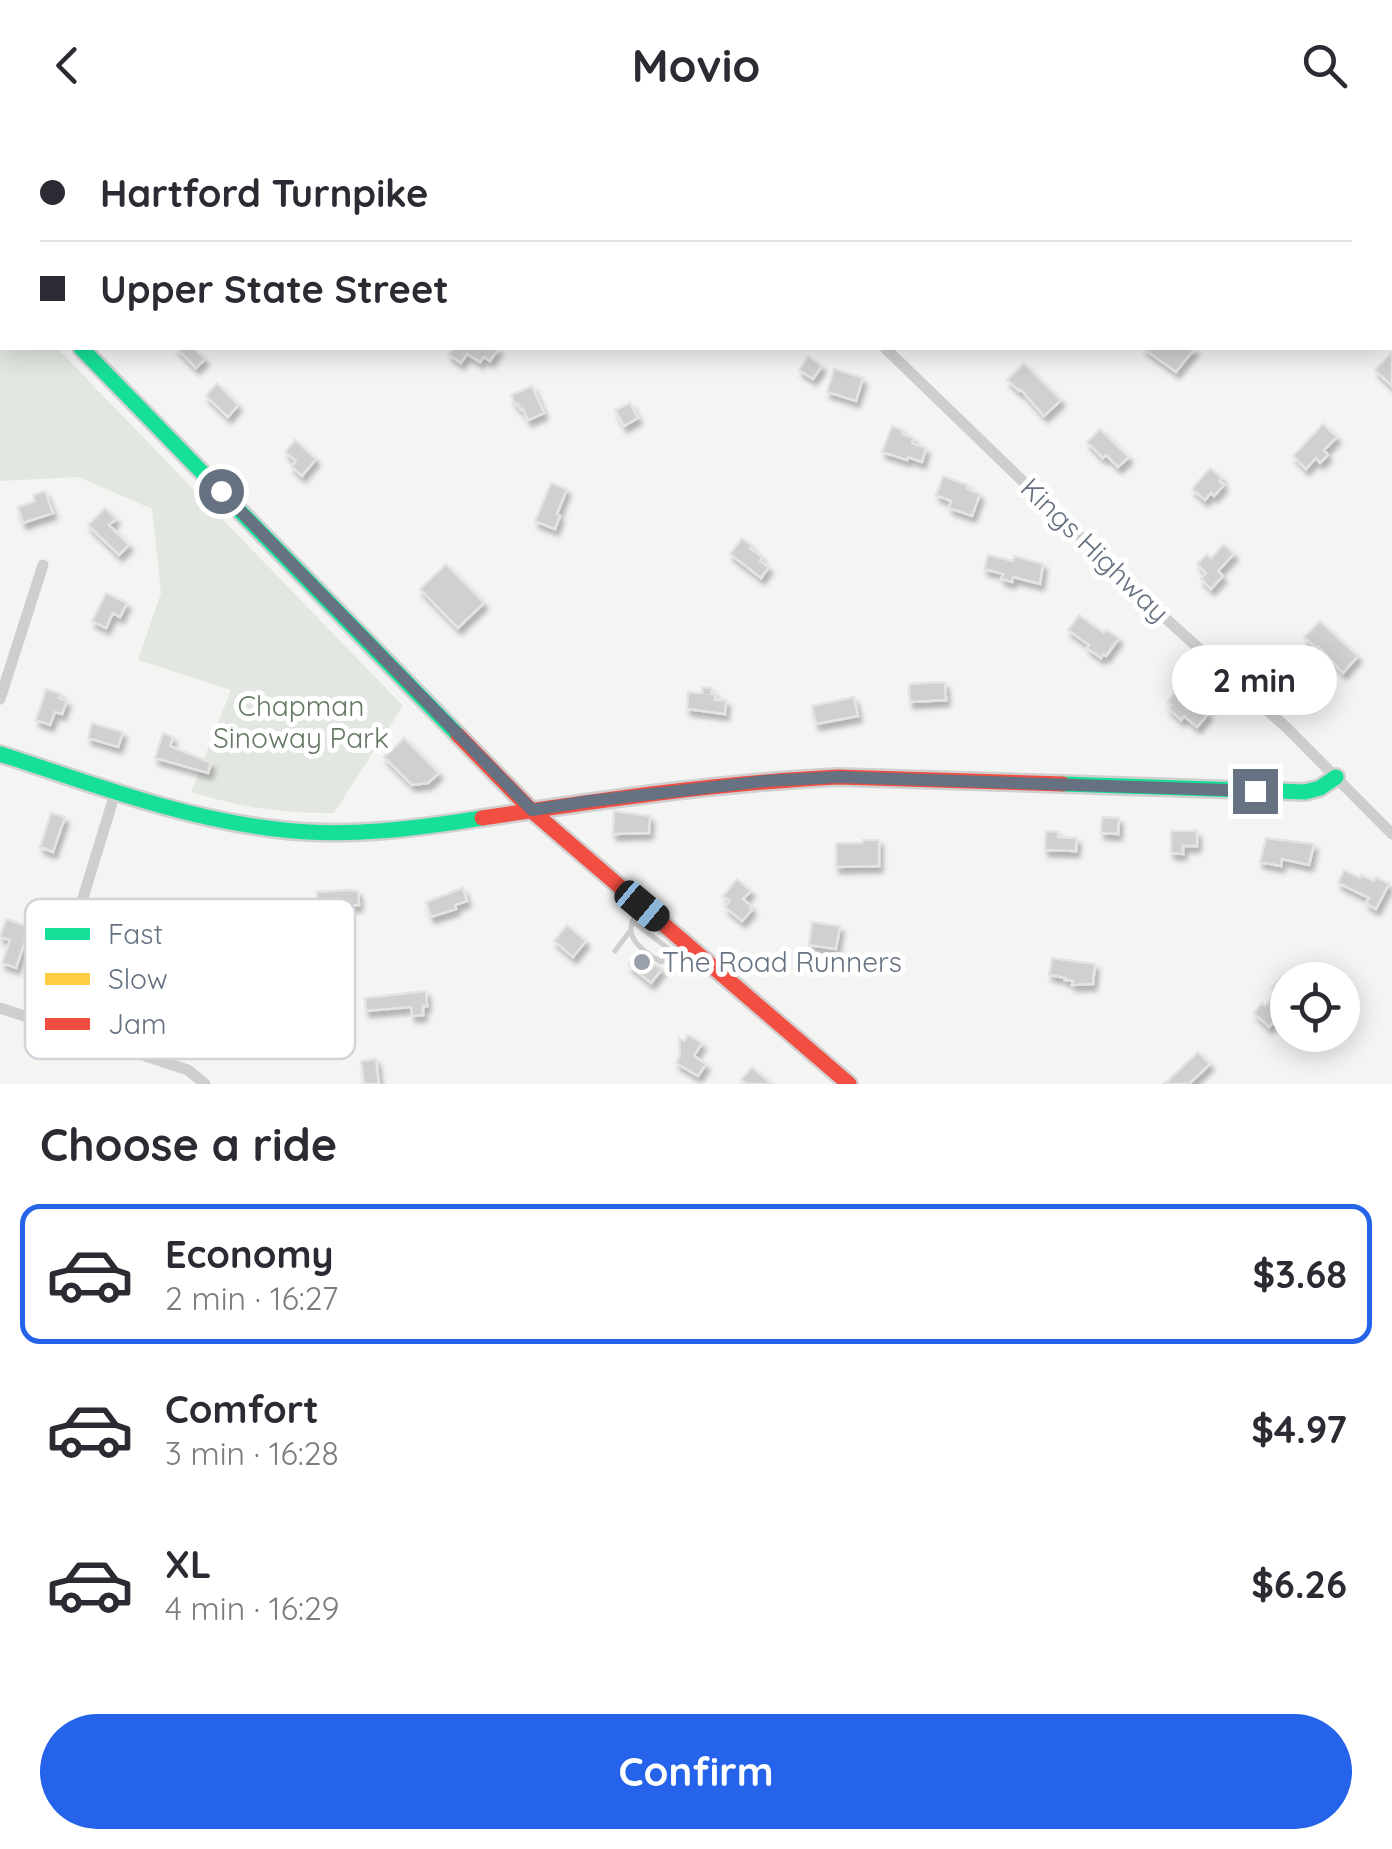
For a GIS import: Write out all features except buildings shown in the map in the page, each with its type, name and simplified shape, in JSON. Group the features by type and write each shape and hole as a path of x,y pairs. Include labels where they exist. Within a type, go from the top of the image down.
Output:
{"street":[{"path":"84,350 532,810 642,906 678,947 849,1084"},
{"name":"Kings Highway","path":"887,350 1152,606 1288,728 1392,834"},
{"path":"0,698 44,565"},
{"path":"0,754 223,821 324,832 451,824 591,801 792,778 1305,792 1336,777"},
{"path":"82,899 116,790"},
{"path":"0,1008 25,1016"},
{"path":"155,1059 188,1070 205,1084"}],"lane":[{"path":"615,951 642,906"},
{"path":"630,931 640,947 661,962 678,947 632,921"}],"green space":[{"name":"Chapman Sinoway Park","path":"0,350 59,350 403,706 334,813 261,809 191,792 231,690 138,660 161,593 152,509 78,477 0,481"}],"traffic: fast":[{"path":"83,350 458,735"},
{"path":"0,754 170,808 275,829 379,831 482,818"},
{"path":"1063,784 1305,792 1336,777"}],"traffic: jam":[{"path":"458,735 532,811 849,1084"},
{"path":"482,818 704,788 838,777 1063,784"}],"place":[{"name":"The Road Runners","path":"642,962"}],"route":[{"path":"221,491 532,810 792,778 1255,791"}]}
